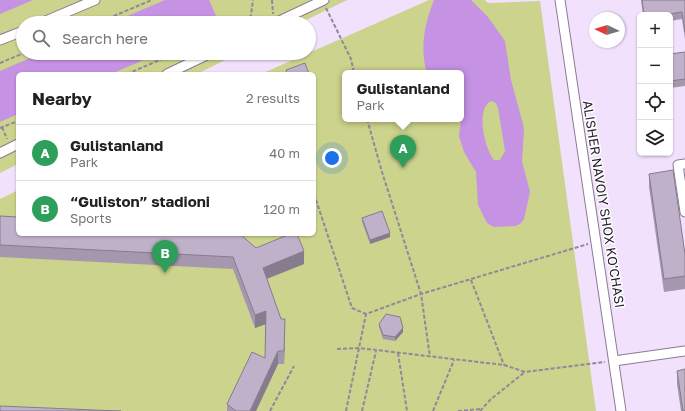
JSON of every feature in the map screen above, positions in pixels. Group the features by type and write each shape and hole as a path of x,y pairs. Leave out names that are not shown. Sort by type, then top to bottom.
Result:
{"street":[{"path":"57,16 95,0"},
{"path":"291,16 324,0"},
{"name":"ALISHER NAVOIY SHOX KO'CHASI","path":"560,0 621,411"},
{"path":"0,40 16,34"},
{"path":"171,72 196,60"},
{"path":"0,153 16,145"},
{"path":"685,164 678,165 685,212"},
{"path":"614,361 685,351"}],"path":[{"path":"114,16 152,0"},
{"path":"250,16 253,0"},
{"path":"272,0 275,16"},
{"path":"324,0 350,59 353,70"},
{"path":"0,63 16,56"},
{"path":"132,72 160,60"},
{"path":"0,128 16,121"},
{"path":"368,122 382,172 421,294 430,357"},
{"path":"316,200 352,308 366,314 421,294 596,241"},
{"path":"471,280 504,365"},
{"path":"346,411 366,314"},
{"path":"336,349 359,348 504,365 526,372 614,361"},
{"path":"362,411 376,350"},
{"path":"398,353 407,411"},
{"path":"433,411 454,360"},
{"path":"270,411 294,366"},
{"path":"458,411 481,410 526,372"}],"green space":[{"path":"0,0 347,0 314,16 16,16 16,60 225,60 201,72 16,72 16,165 0,173"},
{"path":"429,0 485,0 488,3 540,1 596,411 0,411 0,199 16,191 16,236 316,236 316,72 266,72 293,60 316,60 316,50"}],"shaded area":[{"path":"0,0 33,0 0,14"},
{"path":"165,0 209,0 216,16 127,16"},
{"path":"434,0 471,0 488,17 505,41 511,80 524,130 522,161 530,192 524,219 520,224 515,226 494,227 487,223 478,205 476,172 464,152 459,136 461,122 464,122 464,70 426,70 423,52 426,26","holes":["491,101 496,103 505,151 500,160 494,160 487,147 485,139 483,129 483,112 486,105"]},
{"path":"26,60 144,60 116,72 16,72 16,115 0,122 0,71"}],"building":[{"path":"642,0 685,0 685,32 682,12 673,13 673,12 644,12"},
{"path":"685,52 685,79 673,81 673,54"},
{"path":"305,63 308,72 286,72 286,70"},
{"path":"673,170 685,254 685,276 664,279 649,174"},
{"path":"382,211 390,233 370,240 362,218"},
{"path":"0,216 16,217 16,236 242,236 256,248 285,236 298,236 304,251 263,268 281,319 285,319 284,351 278,351 250,411 236,411 227,404 252,352 265,358 266,311 255,315 233,257 0,245"},
{"path":"386,314 400,317 403,328 395,337 383,335 379,324"},
{"path":"685,369 685,411 683,411 677,371"},
{"path":"0,406 118,411 0,411"}],"place":[{"name":"Gulistanland","path":"403,168"},
{"name":"“Guliston” stadioni","path":"165,273"}]}
